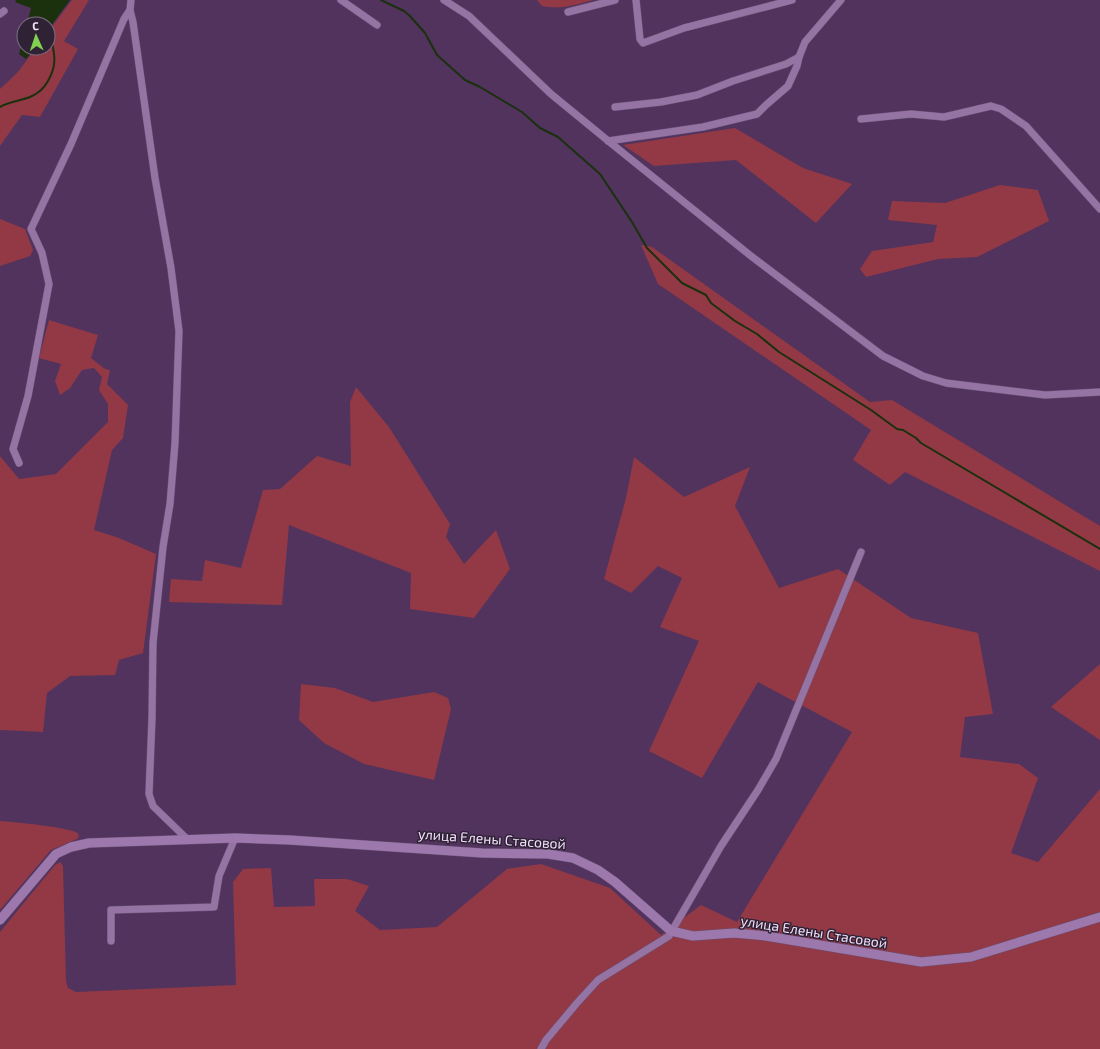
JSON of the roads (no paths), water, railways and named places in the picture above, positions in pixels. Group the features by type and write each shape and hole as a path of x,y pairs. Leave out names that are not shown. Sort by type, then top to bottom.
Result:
{"main road":[{"name":"улица Елены Стасовой","path":"0,920 56,854 72,847 89,843 235,838 290,840 482,853 548,854 573,858 586,863 615,882 671,931 693,936 734,933 766,936 921,962 971,956 1100,918"}],"street":[{"path":"131,0 130,10 133,22 155,178 171,268 179,331 175,444 170,504 163,547 153,643 149,794 153,806 187,839"},
{"path":"341,0 377,25"},
{"path":"444,0 470,16 551,94 608,141 751,256 883,356 923,376 946,384 1045,395 1100,392"},
{"path":"568,12 615,0"},
{"path":"636,0 640,39 643,43 684,28 792,0"},
{"path":"608,141 703,127 758,114 788,86 805,42 841,0"},
{"path":"19,463 13,449 28,396 49,284 42,253 31,229 71,144 124,19 130,10"},
{"path":"615,107 661,102 697,95 733,81 786,64 799,57"},
{"path":"861,119 911,114 944,117 992,106 1001,109 1026,126 1100,209"},
{"path":"541,1049 546,1040 598,980 669,936 721,846 758,790 776,759 861,552"},
{"path":"111,941 110,910 214,907 219,876 235,838"}],"waterway":[{"path":"381,0 404,11 410,16 425,33 437,55 465,80 480,87 522,112 540,128 558,137 600,174 632,222 647,248 682,283 706,295 711,303 735,321 757,334 779,352 871,410 897,429 903,430 921,443 1100,549"},
{"path":"0,107 35,95 41,90 52,74 54,67 54,56"}]}
